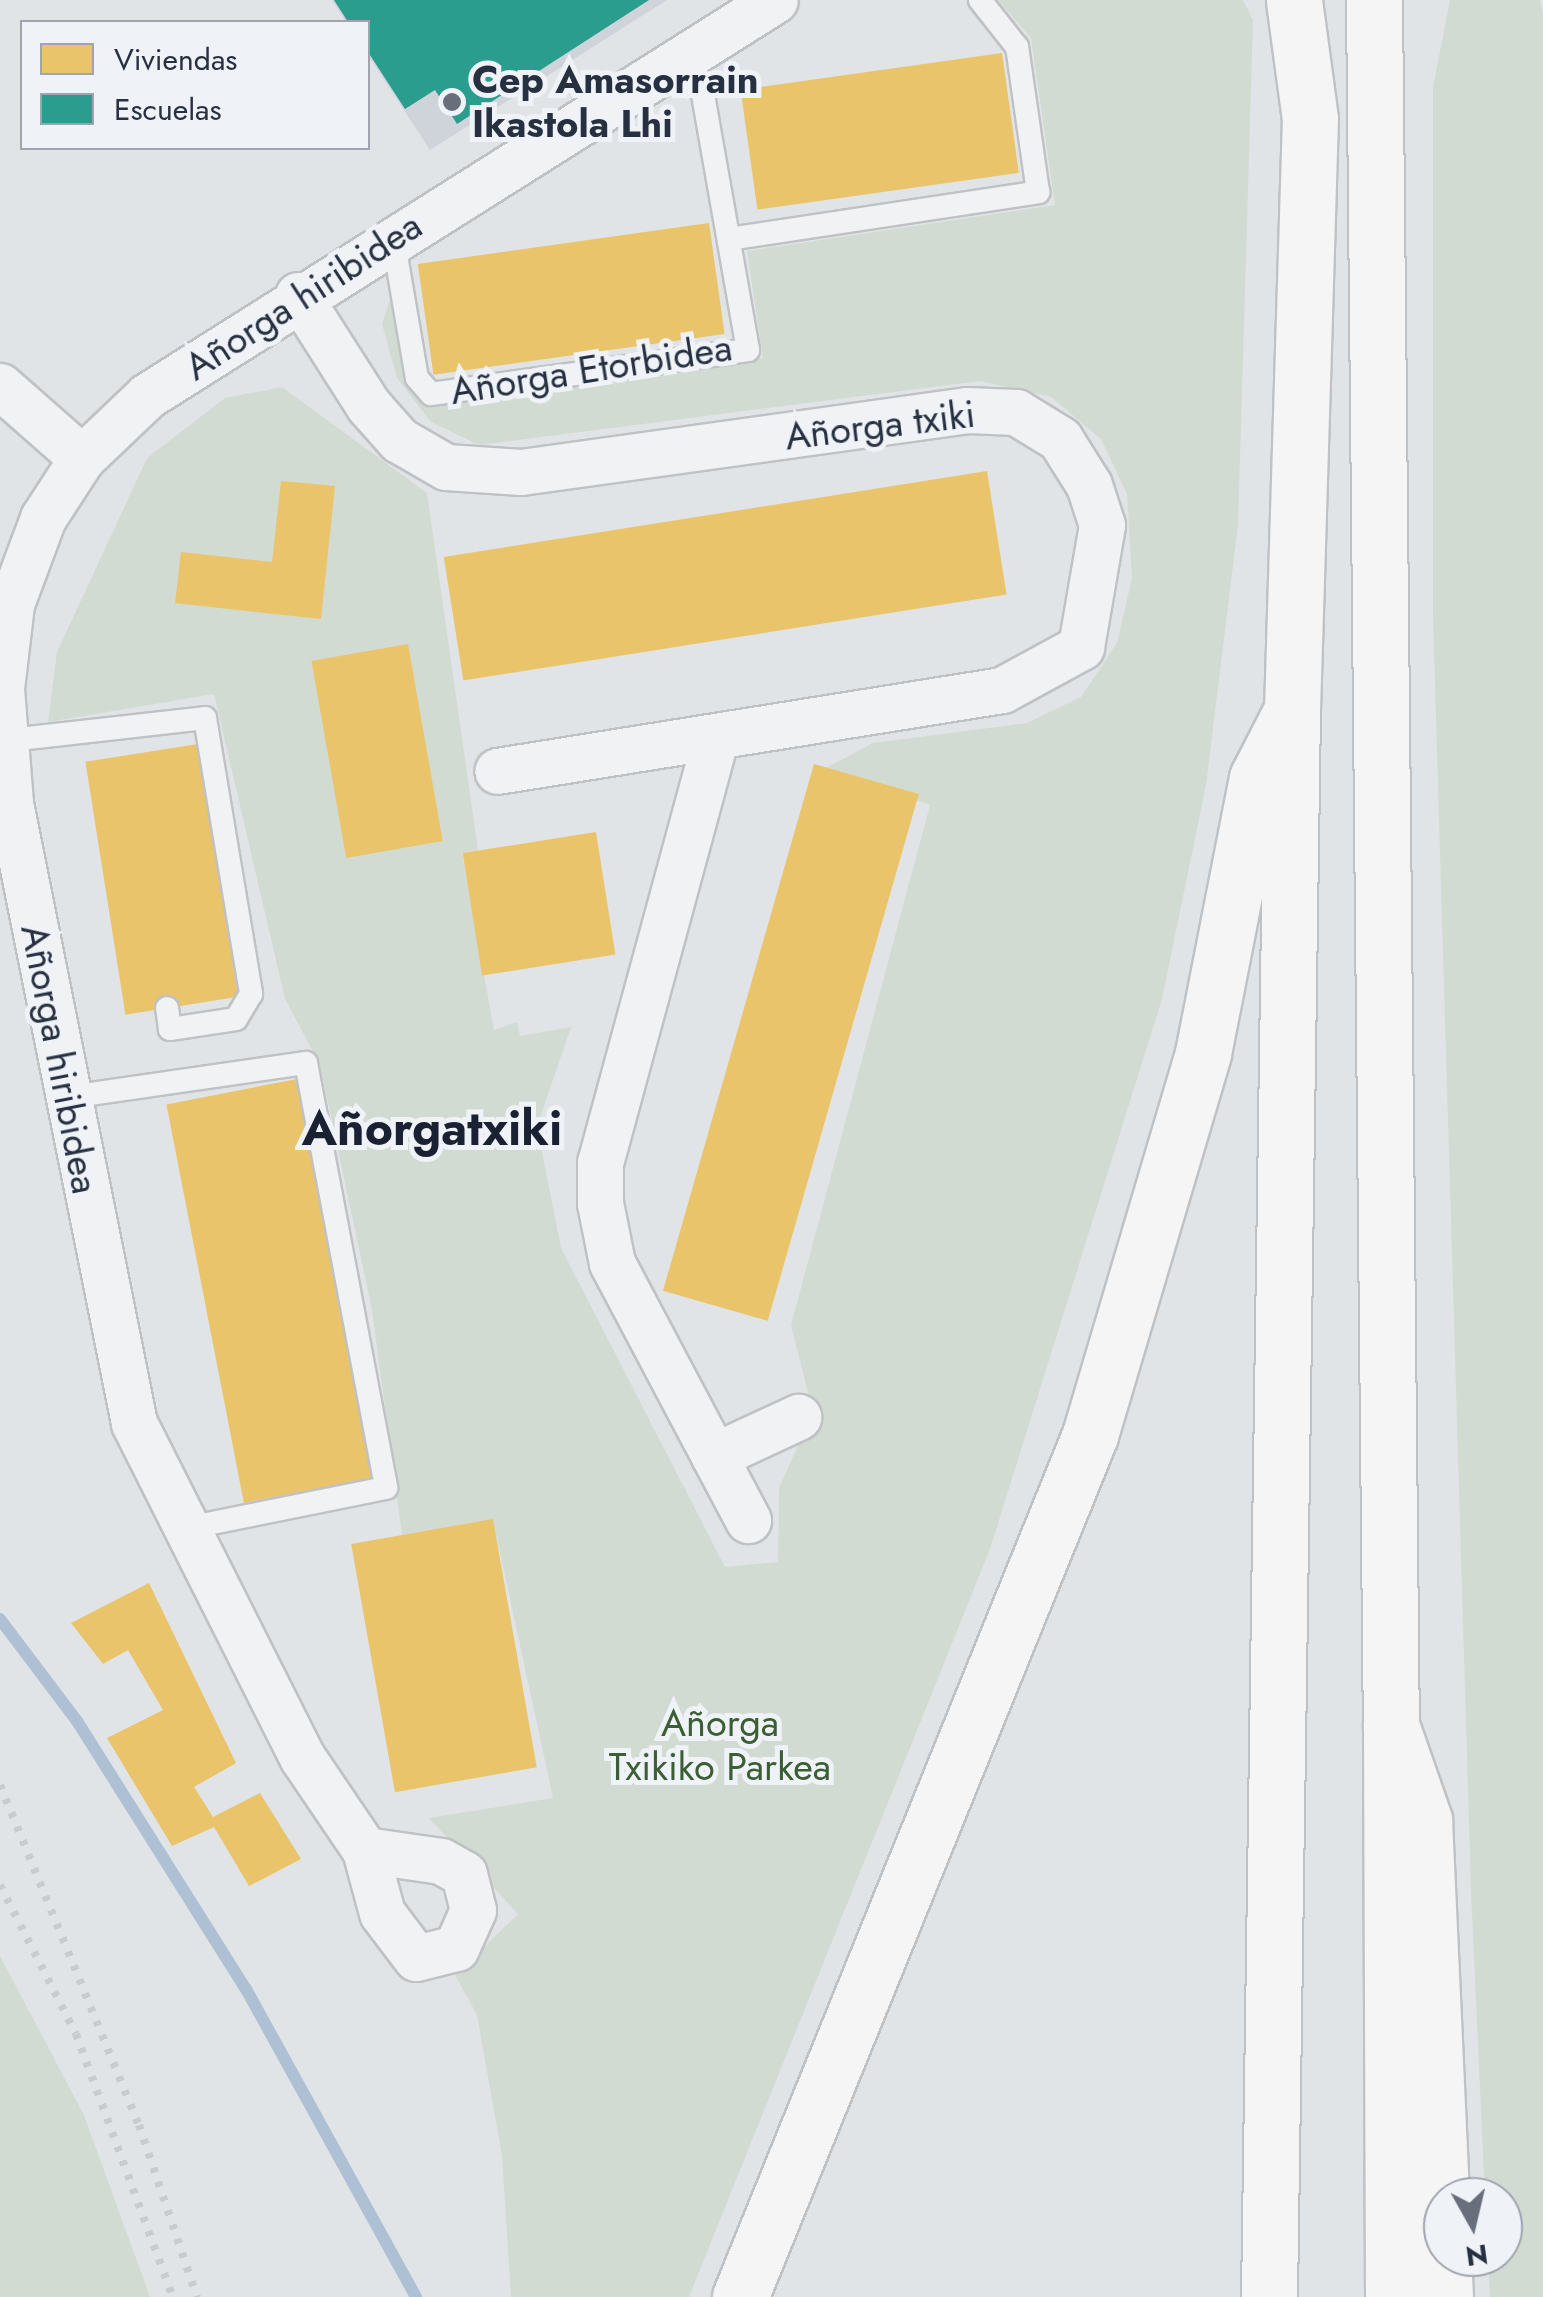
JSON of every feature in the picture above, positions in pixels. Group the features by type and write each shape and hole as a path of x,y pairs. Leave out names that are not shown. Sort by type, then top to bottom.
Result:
{"main road":[{"path":"1269,2297 1292,710 1310,119 1294,0"},
{"path":"1374,0 1393,2297"},
{"path":"740,2297 1090,1435 1204,1053 1257,778 1292,710"},
{"path":"1391,1725 1424,1820 1440,2177"}],"street":[{"name":"Añorga hiribidea","path":"365,1850 441,1861 464,1874 474,1910 456,1948 416,1958 382,1912 365,1850 302,1756 187,1528 120,1375 1,742 11,604 43,518 82,458 147,396 298,295 686,60 775,0"},
{"name":"Añorga txiki","path":"298,295 368,405 399,440 446,468 521,472 967,410 1016,412 1060,439 1102,525 1081,647 1002,690 496,771"},
{"path":"0,386 82,458"},
{"path":"716,736 600,1162 612,1262 748,1520"},
{"path":"714,1456 798,1417"}],"lane":[{"path":"729,239 1038,192 1017,47 980,0"},
{"name":"Añorga Etorbidea","path":"393,238 417,378 431,394 748,350 702,88 686,60"},
{"path":"1,742 205,718 251,994 236,1019 170,1029 166,1008"},
{"path":"68,1097 306,1062 386,1488 187,1528"}],"shaded area":[{"name":"Cep Amasorrain Ikastola Lhi","path":"332,0 667,0 430,150 370,58 370,20 345,20"}],"green space":[{"name":"Añorga Txikiko Parkea","path":"998,0 1243,0 1253,20 1238,525 1206,785 1162,999 990,1549 689,2297 511,2297 502,2156 477,2015 455,1975 518,1914 429,1818 553,1798 493,1520 402,1535 372,1310 320,1065 285,999 214,694 48,722 57,652 147,458 225,398 282,387 427,493 478,850 462,853 494,1030 517,1022 520,1036 571,1027 537,1127 561,1248 725,1567 778,1562 779,1488 813,1412 791,1325 930,805 826,768 873,743 1027,723 1081,697 1117,643 1132,578 1127,494 1101,439 1051,397 980,381 479,445 431,422 397,378 382,324 392,294 431,404 763,358 747,251 1055,205 1031,38"},
{"path":"1450,0 1540,0 1543,2297 1490,2297 1489,2277 1523,2277 1523,2177 1484,2177 1471,1891 1433,618 1433,87"},
{"path":"0,1956 84,2115 150,2297 0,2297"}],"building: Viviendas":[{"path":"1002,53 1019,173 757,210 741,90"},
{"path":"709,223 725,334 433,375 418,264"},
{"path":"987,471 1007,594 463,680 444,557"},
{"path":"281,481 335,486 321,619 175,603 181,552 272,562"},
{"path":"408,644 443,841 346,858 311,661"},
{"path":"198,744 238,997 125,1015 85,762"},
{"path":"814,764 919,794 768,1321 663,1291"},
{"path":"596,832 615,954 482,976 463,853"},
{"path":"297,1079 374,1478 244,1503 166,1104"},
{"path":"493,1519 537,1767 395,1792 351,1544"},
{"path":"149,1583 236,1763 194,1787 213,1817 260,1793 301,1859 249,1886 214,1827 172,1846 107,1738 163,1710 128,1650 103,1664 71,1623"}],"building: Escuelas":[{"name":"Cep Amasorrain Ikastola Lhi","path":"334,0 649,0 457,124 435,90 405,109 370,55 370,20 347,20"}],"waterway":[{"path":"0,1619 77,1721 246,1989 416,2297"}],"railway":[{"path":"0,1785 139,2125 197,2297"},
{"path":"0,1885 76,2034 173,2297"}],"place":[{"name":"Cep Amasorrain Ikastola Lhi","path":"452,102"}],"district":[{"name":"Añorgatxiki","path":"432,1129"}]}
